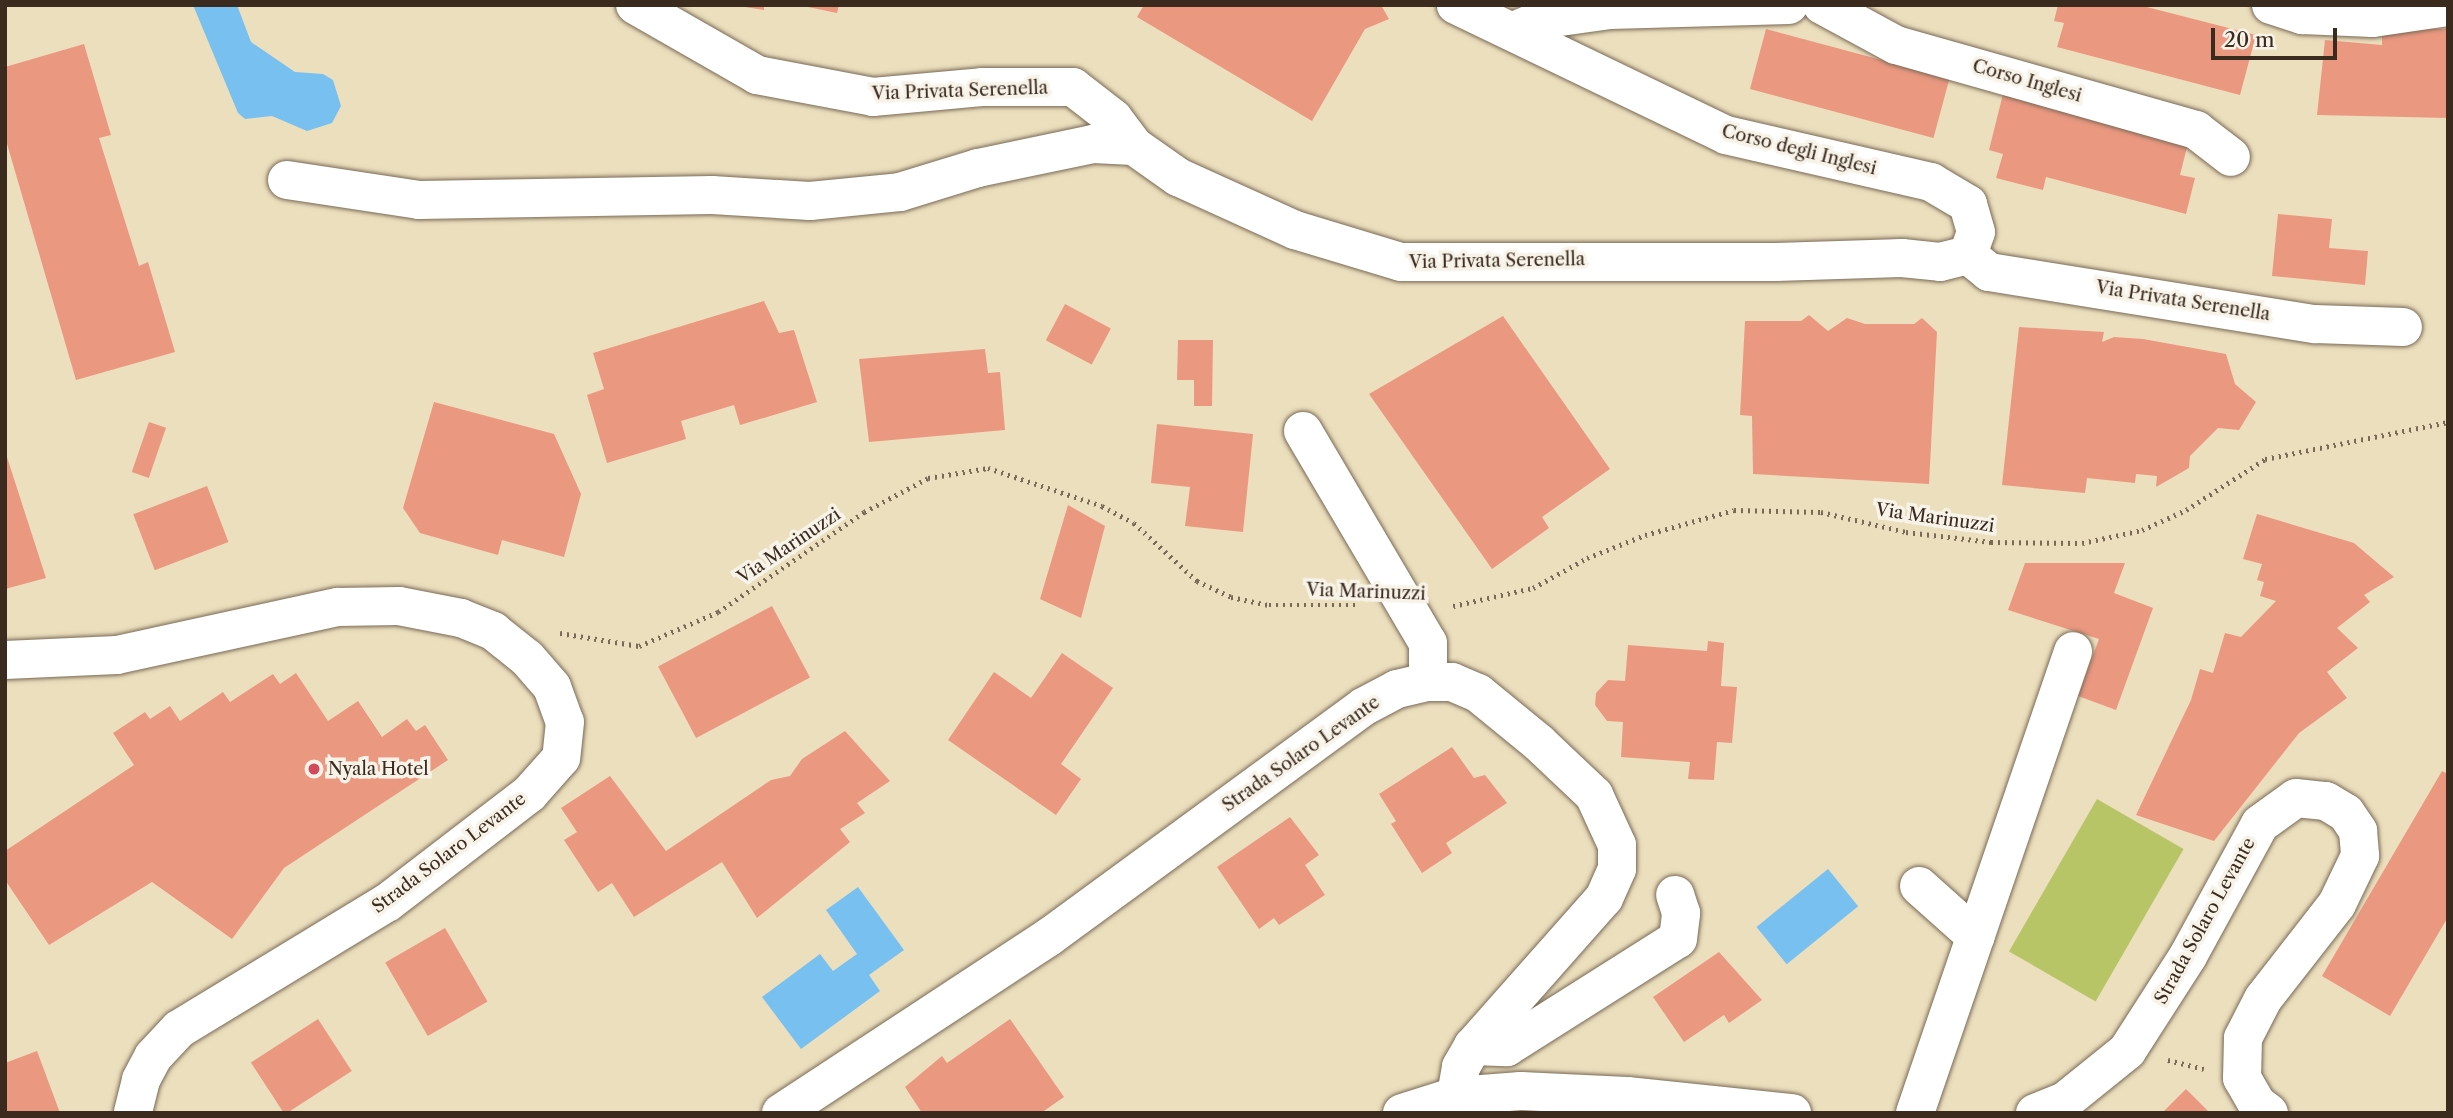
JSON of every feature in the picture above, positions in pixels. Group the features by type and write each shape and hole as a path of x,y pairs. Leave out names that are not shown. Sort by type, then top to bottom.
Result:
{"street":[{"name":"Via Privata Serenella","path":"635,5 757,75 873,97 982,87 1073,87 1113,118 1134,146 1178,177 1295,230 1401,262 1776,262 1902,258 1940,262 1969,252 1989,272 2315,324 2403,327"},
{"name":"Corso degli Inglesi","path":"1457,5 1516,30 1726,135 1931,182 1968,204 1976,232 1969,252"},
{"path":"1516,30 1546,18 1610,10 1789,5"},
{"name":"Corso Inglesi","path":"1822,5 1896,46 2196,130 2231,157"},
{"path":"2286,10 2373,18 2448,7"},
{"path":"287,180 419,200 712,195 810,201 900,192 978,168 1093,144 1134,146"},
{"path":"1303,432 1429,643 1428,682"},
{"name":"Strada Solaro Levante","path":"5,660 117,655 338,607 399,606 461,618 492,631 527,658 552,687 565,722 561,758 529,794 388,902 179,1029 147,1069 133,1113"},
{"path":"1915,1113 2073,650"},
{"name":"Strada Solaro Levante","path":"780,1113 1049,937 1363,708 1397,690 1428,682 1452,682 1478,693 1539,743 1594,795 1617,845 1616,869 1604,898 1473,1046 1461,1068 1456,1096"},
{"name":"Strada Solaro Levante","path":"2035,1113 2065,1101 2127,1051 2159,1006 2260,824 2297,798 2326,801 2346,813 2358,831 2360,856 2337,904 2263,999 2243,1038 2242,1078"},
{"path":"1919,886 1976,937"},
{"path":"1473,1046 1507,1047 1678,939 1681,913 1675,895"},
{"path":"2242,1078 2257,1104 2269,1113"},
{"path":"1402,1113 1456,1096 1521,1091 1627,1096 1792,1113"}],"path":[{"name":"Via Marinuzzi","path":"492,631 560,633 639,646 718,612 864,512 928,478 988,468 1102,506 1134,523 1197,581 1230,597 1269,605 1341,603 1409,611 1488,601 1533,588 1587,558 1644,535 1734,510 1821,512 1906,532 1991,542 2082,543 2142,530 2186,510 2265,459 2448,422"},
{"path":"2127,1051 2242,1078"}],"green space":[{"path":"2097,799 2184,849 2096,1001 2009,951"}],"water":[{"path":"193,5 237,5 251,42 295,72 323,74 333,80 341,106 332,123 307,131 272,116 245,119 238,113"},
{"path":"1828,869 1858,906 1787,964 1757,927"},
{"path":"858,887 904,950 869,975 880,991 801,1049 762,997 820,954 833,971 857,954 826,910"}],"building":[{"path":"764,5 764,10 745,7"},
{"path":"798,5 839,5 837,13"},
{"path":"1144,5 1381,5 1389,19 1365,29 1312,121 1137,17"},
{"path":"2058,5 2139,5 2256,35 2240,95 2057,47 2064,23 2054,21"},
{"path":"2382,28 2448,29 2448,118 2317,115 2325,40 2382,45"},
{"path":"1766,29 1950,78 1933,138 1750,89"},
{"path":"84,44 111,135 99,138 139,266 148,262 175,352 76,380 5,137 5,67"},
{"path":"2004,90 2189,139 2180,175 2195,178 2186,214 2046,177 2043,190 1996,178 2003,154 1989,150"},
{"path":"2278,214 2332,219 2329,248 2368,251 2365,285 2272,276"},
{"path":"764,301 779,333 794,330 817,402 740,425 734,405 681,421 686,439 607,463 587,395 604,389 593,353"},
{"path":"1065,304 1111,328 1092,365 1046,340"},
{"path":"1809,315 1828,331 1847,318 1865,324 1914,324 1922,318 1937,332 1929,484 1753,474 1752,416 1740,415 1745,321 1801,321"},
{"path":"1503,316 1610,469 1542,517 1549,528 1492,569 1369,394"},
{"path":"2019,327 2104,332 2102,342 2114,337 2143,339 2226,354 2235,384 2256,402 2239,430 2218,428 2190,456 2189,468 2156,487 2157,476 2136,474 2135,483 2087,478 2085,493 2002,485"},
{"path":"1178,340 1213,340 1212,406 1194,406 1194,380 1177,380"},
{"path":"985,349 988,373 1000,372 1005,430 869,442 859,359"},
{"path":"434,402 554,434 581,494 564,557 502,540 498,555 420,533 403,508"},
{"path":"149,422 166,428 149,478 132,472"},
{"path":"1157,424 1253,434 1243,532 1185,526 1190,487 1151,483"},
{"path":"5,451 46,578 5,589"},
{"path":"207,486 229,542 155,570 133,514"},
{"path":"1068,505 1105,526 1081,618 1040,599"},
{"path":"2257,514 2354,543 2394,577 2364,595 2370,602 2337,628 2358,648 2327,672 2347,698 2299,733 2214,841 2136,815 2191,700 2200,669 2213,673 2225,633 2241,637 2276,601 2260,596 2264,582 2257,580 2262,564 2243,559"},
{"path":"2025,563 2125,563 2114,593 2153,608 2116,710 2078,696 2099,639 2008,610"},
{"path":"772,606 810,678 696,738 658,667"},
{"path":"1708,641 1724,643 1721,686 1737,687 1732,743 1717,742 1714,780 1688,779 1690,762 1621,757 1623,722 1607,721 1595,705 1596,693 1608,680 1625,681 1628,645 1707,651"},
{"path":"1062,653 1113,688 1061,764 1081,779 1056,815 948,740 994,672 1031,698"},
{"name":"Nyala Hotel","path":"296,673 328,721 358,701 382,737 407,719 416,731 425,725 448,760 284,868 232,939 152,882 49,945 5,880 5,851 134,765 113,733 145,712 150,719 170,706 180,721 223,692 230,702 273,674 280,684"},
{"path":"845,731 890,781 857,803 865,813 840,829 850,842 757,918 722,862 634,917 612,883 598,892 564,840 577,832 561,808 610,776 666,851 771,780 790,776 802,759"},
{"path":"1452,747 1474,778 1485,775 1507,803 1446,843 1452,853 1422,873 1391,824 1396,821 1379,794"},
{"path":"2442,771 2448,774 2448,917 2390,1016 2322,976"},
{"path":"1290,817 1319,855 1305,865 1325,895 1279,925 1274,918 1259,929 1217,867"},
{"path":"445,928 488,1002 428,1036 385,962"},
{"path":"1719,952 1762,1000 1729,1023 1724,1015 1684,1042 1653,997"},
{"path":"318,1019 352,1071 284,1113 251,1063"},
{"path":"1010,1019 1064,1097 1041,1113 922,1113 905,1087 942,1056 947,1063"},
{"path":"37,1051 60,1113 5,1113 5,1063"},
{"path":"2186,1089 2210,1113 2162,1113"}],"place":[{"name":"Nyala Hotel","path":"314,769"}]}
